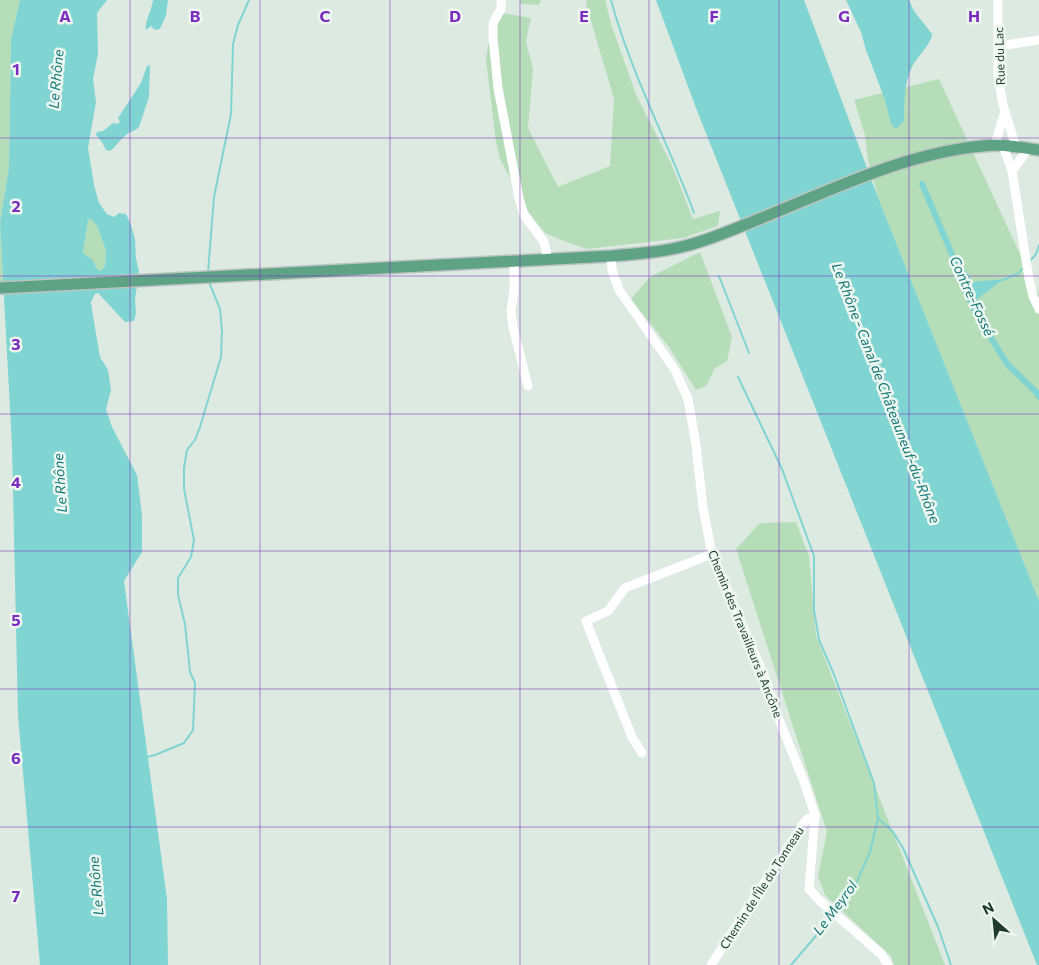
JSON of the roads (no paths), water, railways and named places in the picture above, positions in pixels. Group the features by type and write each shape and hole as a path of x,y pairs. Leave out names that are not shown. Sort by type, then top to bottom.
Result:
{"main road":[{"path":"0,288 611,256 665,250 690,245 727,232 887,167 954,150 999,146 1033,150"}],"street":[{"path":"501,0 501,9 493,23 500,98 524,215 544,242 548,259"},
{"name":"Rue du Lac","path":"998,0 998,76 1005,111 1016,147"},
{"path":"999,46 1039,40"},
{"path":"1005,111 999,146 1012,170 1029,279 1039,310"},
{"path":"1012,170 1033,150"},
{"name":"Chemin des Travailleurs à Ancône","path":"611,256 612,270 619,290 675,370 688,399 696,445 703,508 712,554 767,682 778,717 815,815 809,889 881,954 888,965"},
{"path":"514,260 514,291 511,311 513,327 528,386"},
{"path":"642,753 632,738 586,621 608,611 624,588 712,554"},
{"name":"Chemin de l'Île du Tonneau","path":"711,965 806,820 815,815"}],"water":[{"name":"Le Rhône","path":"20,0 107,0 97,13 98,54 93,79 96,102 88,148 99,203 107,214 114,217 119,213 126,214 135,239 139,272 134,321 125,322 98,293 95,294 91,302 100,357 108,370 111,390 106,409 112,427 137,475 142,515 142,552 124,581 167,899 168,965 40,965 18,716 12,446 0,223 9,168 11,39","holes":["91,219 97,226 106,250 105,266 100,271 96,268 93,260 83,253 88,220"]},
{"path":"153,0 168,0 166,15 160,29 155,30 151,26 146,30 146,23"},
{"name":"Le Rhône - Canal de Châteauneuf-du-Rhône","path":"656,0 804,0 879,200 1039,601 1039,965 1037,965 696,108"},
{"path":"846,0 909,0 914,11 932,34 930,42 909,73 905,93 904,121 896,129 891,124 885,100 861,32"},
{"path":"150,65 149,97 139,127 127,134 110,151 106,150 96,135 97,132 103,131 113,123 117,124 120,122 118,118 141,83 147,66"},
{"path":"964,268 973,282 1004,279 977,299 982,316 976,318 964,296 956,273"}],"waterway":[{"path":"208,272 214,197 231,114 233,44 238,25 249,0"},
{"path":"611,0 639,81 694,213"},
{"name":"Contre-Fossé","path":"922,184 962,278"},
{"path":"1031,260 1036,254 1039,245"},
{"path":"1003,280 1018,274 1022,269"},
{"path":"719,276 749,353"},
{"path":"147,757 184,743 193,730 195,683 190,672 185,624 178,595 178,578 191,557 194,540 184,489 184,468 187,450 195,440 200,427 221,357 222,331 220,309 209,282"},
{"name":"Contre-Fossé","path":"976,310 980,320 1007,364 1039,397"},
{"path":"738,377 782,469 814,556 814,610 819,640 833,672 874,783 878,818 893,832 903,848 938,927 951,965"},
{"name":"Le Meyrol","path":"836,912 854,888 870,852 878,818"},
{"name":"Le Meyrol","path":"791,965 833,916"}]}
